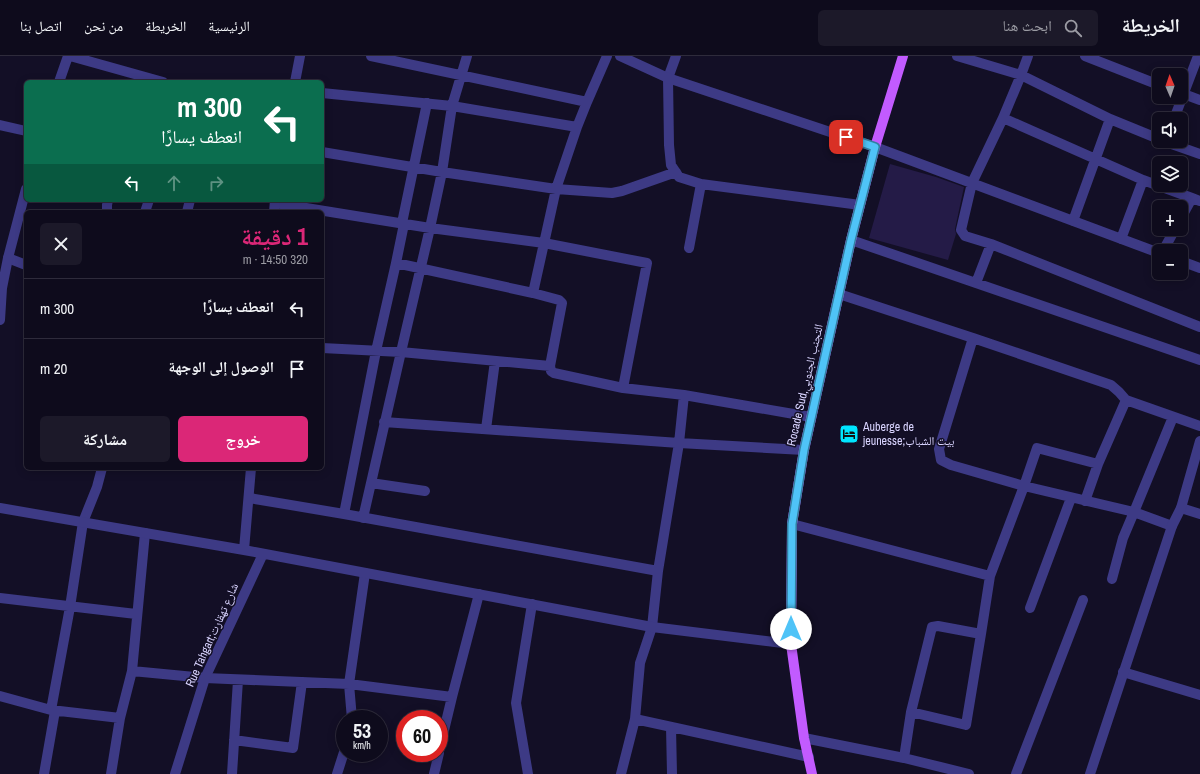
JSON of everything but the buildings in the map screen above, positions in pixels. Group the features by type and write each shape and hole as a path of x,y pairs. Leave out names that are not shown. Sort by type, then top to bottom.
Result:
{"main road":[{"name":"Rocade Sud,التجنب الجنوبي","path":"812,774 804,738 791,644 792,524 804,450 851,240 875,147 903,56"}],"street":[{"path":"60,80 69,56 98,59 150,80"},
{"path":"295,80 300,56"},
{"path":"370,56 461,74 587,102"},
{"path":"363,518 430,228 442,172 452,106 467,56"},
{"path":"533,293 556,189 577,128 607,56"},
{"path":"620,56 668,78 875,147 1152,250"},
{"path":"676,56 668,78 669,145 671,165 679,177 701,184 860,205"},
{"path":"957,56 1021,75 1110,119 1152,136"},
{"path":"1028,56 1003,118 972,183 962,230 964,236 991,244 1200,327"},
{"path":"1085,56 1152,81"},
{"path":"1188,79 1198,56"},
{"path":"324,94 452,106 577,128"},
{"path":"1188,95 1200,100"},
{"path":"344,514 376,351 396,263 427,103"},
{"path":"1003,118 1143,180 1196,200 1188,210"},
{"path":"1072,221 1110,119"},
{"path":"0,125 24,131"},
{"path":"1183,148 1200,154"},
{"path":"324,152 556,189 612,193 622,191 676,172"},
{"path":"1121,239 1143,180"},
{"path":"689,248 701,184"},
{"path":"0,320 1,288 24,197"},
{"path":"274,205 310,210"},
{"path":"324,212 544,243 647,262 623,388"},
{"path":"851,240 1200,360"},
{"path":"976,283 991,244"},
{"path":"8,258 24,264"},
{"path":"396,263 559,300 562,303 550,366 551,371 554,373 623,388 684,395 811,417"},
{"path":"1188,264 1200,268"},
{"path":"839,294 1111,385 1126,400 1200,426"},
{"path":"973,338 939,449 941,460 951,465 1024,486 1134,512 1172,526"},
{"path":"324,348 401,352 550,366"},
{"path":"486,429 495,361"},
{"path":"621,774 635,718 640,663 652,627 658,571 679,443 684,395"},
{"path":"1085,501 1098,464 1126,400"},
{"path":"1112,579 1123,538 1173,417"},
{"path":"384,422 679,443 804,450"},
{"path":"1090,774 1172,526 1181,508 1200,441"},
{"path":"911,712 966,725 990,576 1024,486 1036,448 1098,464"},
{"path":"44,774 83,522 97,487 101,470"},
{"path":"244,550 252,470"},
{"path":"370,483 425,492"},
{"path":"249,498 658,571"},
{"path":"1030,608 1071,498"},
{"path":"0,508 244,550 652,627 791,644"},
{"path":"1181,508 1200,514"},
{"path":"792,524 990,576"},
{"path":"111,774 120,718 132,671 136,614 145,533"},
{"name":"Rue Tahgart;شارع تهقارت","path":"175,774 205,678 264,554"},
{"path":"351,710 349,684 365,573"},
{"path":"448,714 479,594"},
{"path":"0,598 136,614"},
{"path":"1016,774 1083,600"},
{"path":"528,774 516,703 532,604"},
{"path":"904,758 911,712 932,627 938,626 981,634"},
{"path":"132,671 238,680 349,684 452,697"},
{"path":"1123,672 1200,695"},
{"path":"232,774 238,680"},
{"path":"234,740 294,748 302,682"},
{"path":"0,696 53,711 120,718"},
{"path":"635,718 809,758"},
{"path":"672,727 672,774"},
{"path":"804,738 904,758 969,774"},
{"path":"337,774 341,762"},
{"path":"434,774 437,762"}],"place":[{"name":"Auberge de jeunesse;بيت الشباب","path":"849,434"}],"route":[{"path":"791,629 792,524 804,450 851,240 875,147 846,137"}]}
